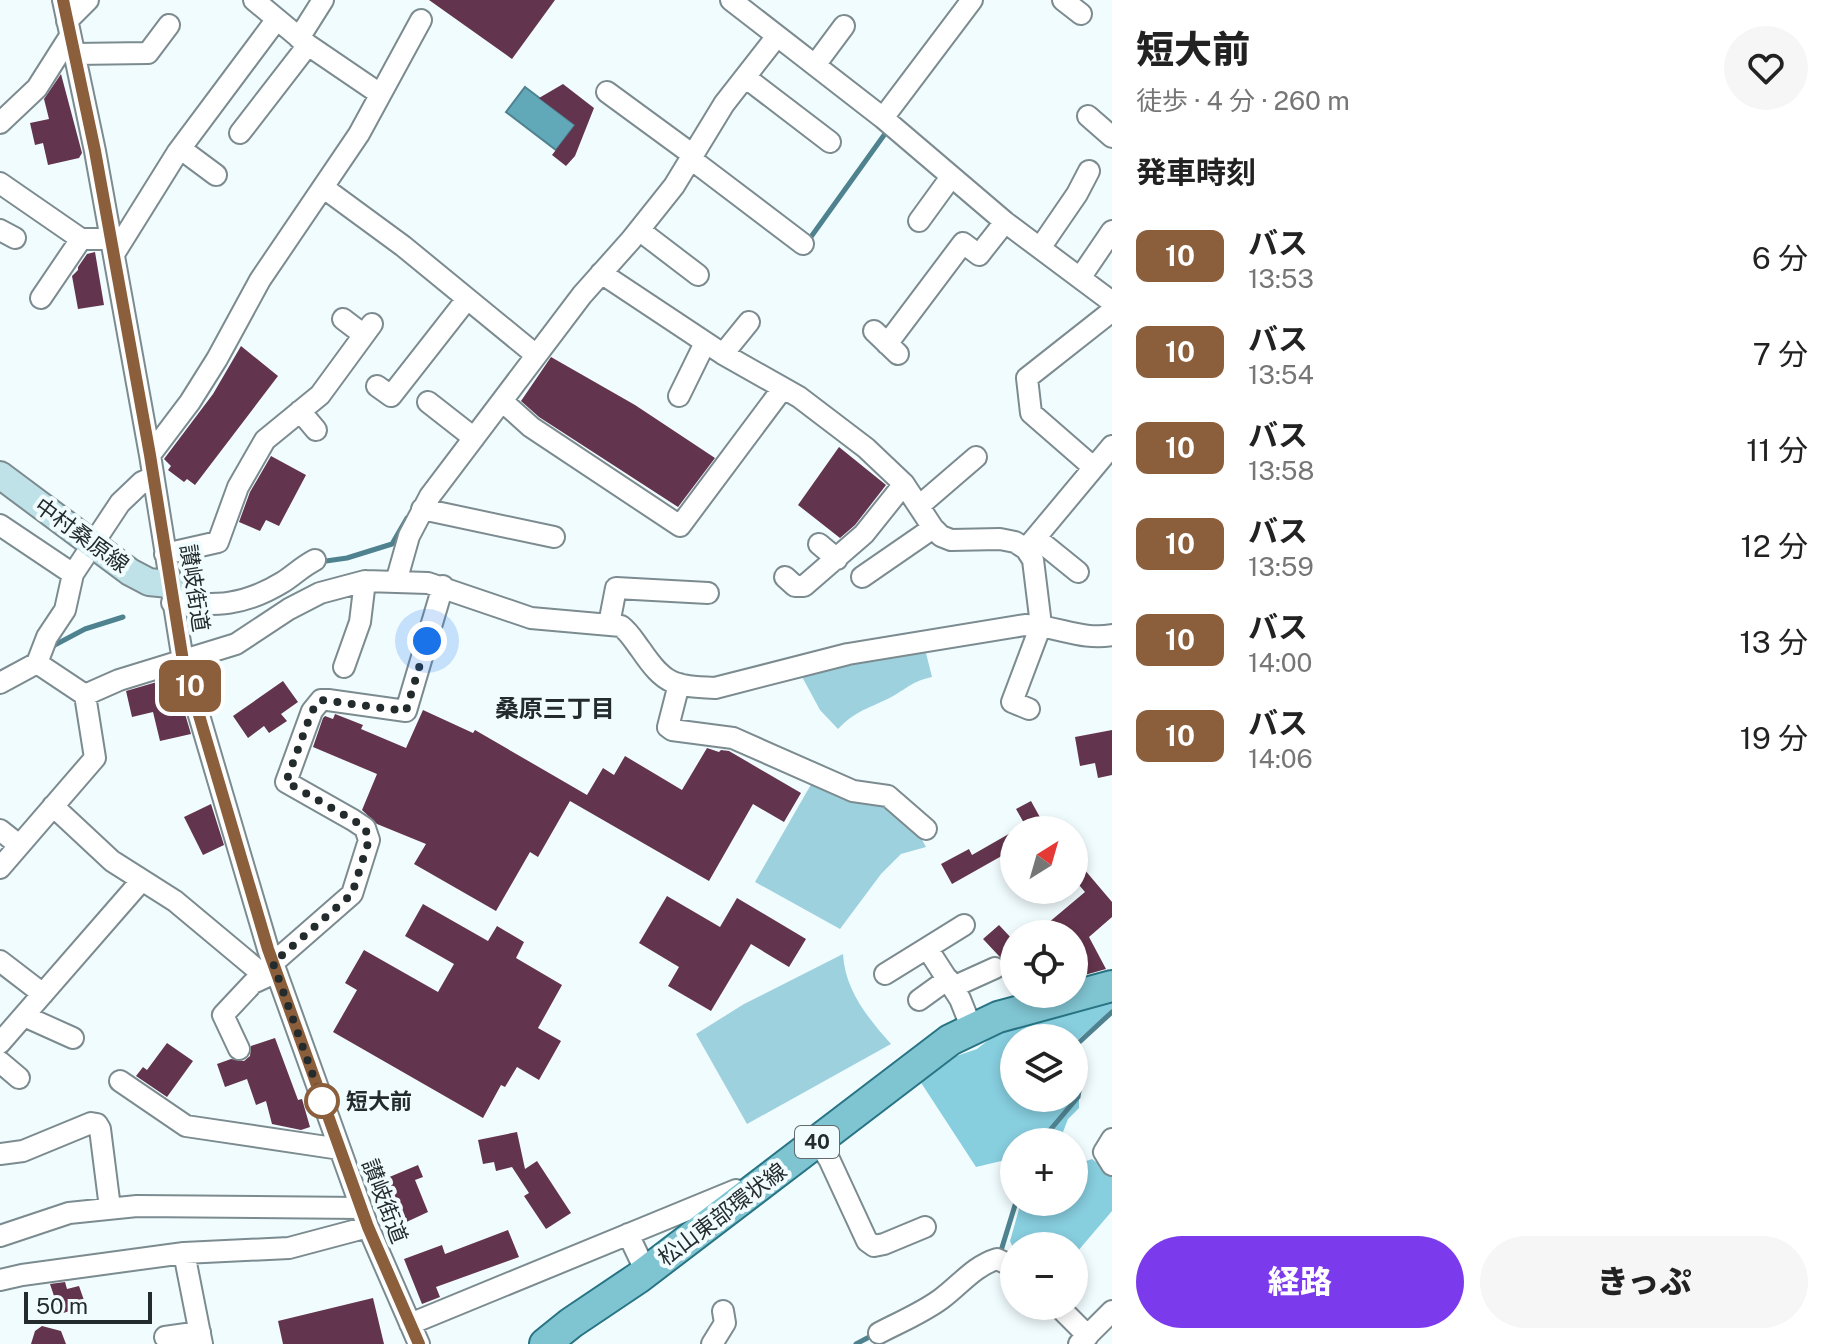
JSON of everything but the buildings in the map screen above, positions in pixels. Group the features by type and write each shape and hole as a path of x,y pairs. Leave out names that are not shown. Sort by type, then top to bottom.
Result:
{"main road":[{"name":"松山東部環状線","path":"556,1342 950,1040 998,1017 1112,986"}],"street":[{"name":"讃岐街道","path":"63,0 150,455 183,661 272,971 364,1218 419,1344"},
{"path":"0,123 37,88 70,37 88,0"},
{"path":"254,0 304,41 380,94"},
{"path":"240,133 304,41 323,0"},
{"path":"731,0 883,118 1005,222 1112,302"},
{"path":"883,118 972,0"},
{"path":"1063,0 1081,14"},
{"path":"0,183 81,239 112,247 277,19"},
{"path":"150,455 190,402 260,280 324,188 421,20"},
{"path":"70,37 148,53 169,25"},
{"path":"815,65 844,26"},
{"path":"396,582 409,536 422,509 536,355 674,186 724,104 777,36"},
{"path":"745,77 830,142"},
{"path":"607,92 803,244"},
{"path":"181,149 216,175"},
{"path":"1040,248 1089,171"},
{"path":"919,221 951,177"},
{"path":"324,188 403,246 536,355"},
{"path":"886,343 920,285 963,243 979,255 1005,222"},
{"path":"639,230 698,275"},
{"path":"1080,278 1112,231"},
{"path":"41,298 81,239"},
{"path":"601,273 705,343 799,397 866,448 904,484 933,528 951,540 1000,539 1031,544 1078,572"},
{"path":"377,386 391,396 467,299"},
{"path":"1093,467 1031,413 1027,378 1112,311"},
{"path":"165,554 218,542 238,487 265,440 320,395 368,330 343,319"},
{"path":"723,354 749,322"},
{"path":"679,396 705,343"},
{"path":"502,401 531,427 680,526 783,388"},
{"path":"428,402 474,438"},
{"path":"300,411 316,430"},
{"path":"1029,709 1012,702 1041,625 1031,544 1112,446"},
{"path":"919,506 976,457"},
{"name":"中村桑原線","path":"0,475 130,572 170,594"},
{"path":"0,683 37,663 47,637 65,610 73,574 120,503 142,482 153,477"},
{"path":"785,577 795,586 804,586 880,518 904,484"},
{"path":"422,509 554,537"},
{"path":"0,525 73,574"},
{"path":"862,577 933,528"},
{"path":"819,544 837,559"},
{"path":"170,594 207,605 236,603 286,581 315,560"},
{"path":"344,667 360,622 365,581"},
{"path":"85,695 119,680 236,644 289,609 320,593 365,581 428,583 531,618 621,626 628,631 660,676 679,684 715,688 848,654 953,635 1041,625 1078,636 1112,635"},
{"path":"239,1049 223,1015 253,983 272,971 352,894 369,840 365,828 286,782 312,711 321,700 328,700 406,711 443,586"},
{"path":"609,624 616,588 708,593"},
{"path":"0,868 95,758 85,695 37,663"},
{"path":"679,684 668,727 672,730 733,738 853,791 888,796 926,829"},
{"path":"53,806 112,861 175,901 272,971"},
{"path":"0,830 19,845"},
{"path":"0,1043 142,880"},
{"path":"885,974 964,925"},
{"path":"927,948 950,983 972,1029"},
{"path":"0,961 43,994"},
{"path":"919,1000 950,983 995,968"},
{"path":"24,1016 73,1038"},
{"path":"0,1062 19,1078"},
{"path":"120,1081 186,1126 340,1149"},
{"path":"0,1154 23,1151 91,1123 97,1124 110,1208"},
{"path":"1112,1139 1104,1152 1112,1165"},
{"path":"817,1142 829,1159 867,1241 874,1246 884,1244 925,1227"},
{"path":"410,1324 736,1190 740,1200"},
{"path":"0,1236 69,1213 110,1208 250,1206 364,1218"},
{"path":"0,1280 184,1253 289,1248 364,1218"},
{"path":"628,1234 646,1272"},
{"path":"165,1337 201,1338 184,1253"},
{"path":"889,1335 941,1299 983,1263 1000,1260"},
{"path":"712,1344 725,1323 723,1311"},
{"path":"1068,1320 1084,1341 1112,1311"}],"shaded area":[{"path":"525,87 575,125 556,150 506,112"},
{"path":"924,645 932,677 860,712 838,729 820,710 800,673"},
{"path":"813,781 862,796 893,810 917,832 926,847 901,854 881,874 840,929 755,882"},
{"path":"843,954 853,991 891,1044 747,1124 696,1034 744,1004"},
{"path":"1112,998 1112,1010 1088,1031 1088,1024 1030,1024 1088,1008"},
{"path":"1000,1033 1000,1112 1075,1112 1065,1128 1000,1128 1000,1161 976,1167 918,1078 939,1062 977,1049"},
{"path":"1092,1159 1112,1174 1112,1211 1088,1239 1088,1232 1013,1232 1017,1216 1088,1216 1088,1160"}],"waterway":[{"path":"808,241 887,131"},
{"path":"319,562 347,558 392,544 407,518"},
{"path":"51,647 85,629 123,617"},
{"path":"1088,1034 1112,1012"},
{"path":"1052,1128 1065,1112"},
{"path":"1007,1232 1012,1216"},
{"path":"856,1344 873,1335"}],"bus line":[{"name":"10","path":"63,0 95,151 150,455 183,661 268,949 368,1227 419,1344"}],"place":[{"name":"短大前","path":"322,1101"}],"district":[{"name":"桑原三丁目","path":"555,708"}],"route":[{"path":"322,1101 273,963 352,894 369,840 365,828 286,782 312,711 321,700 406,711 427,641"}]}
